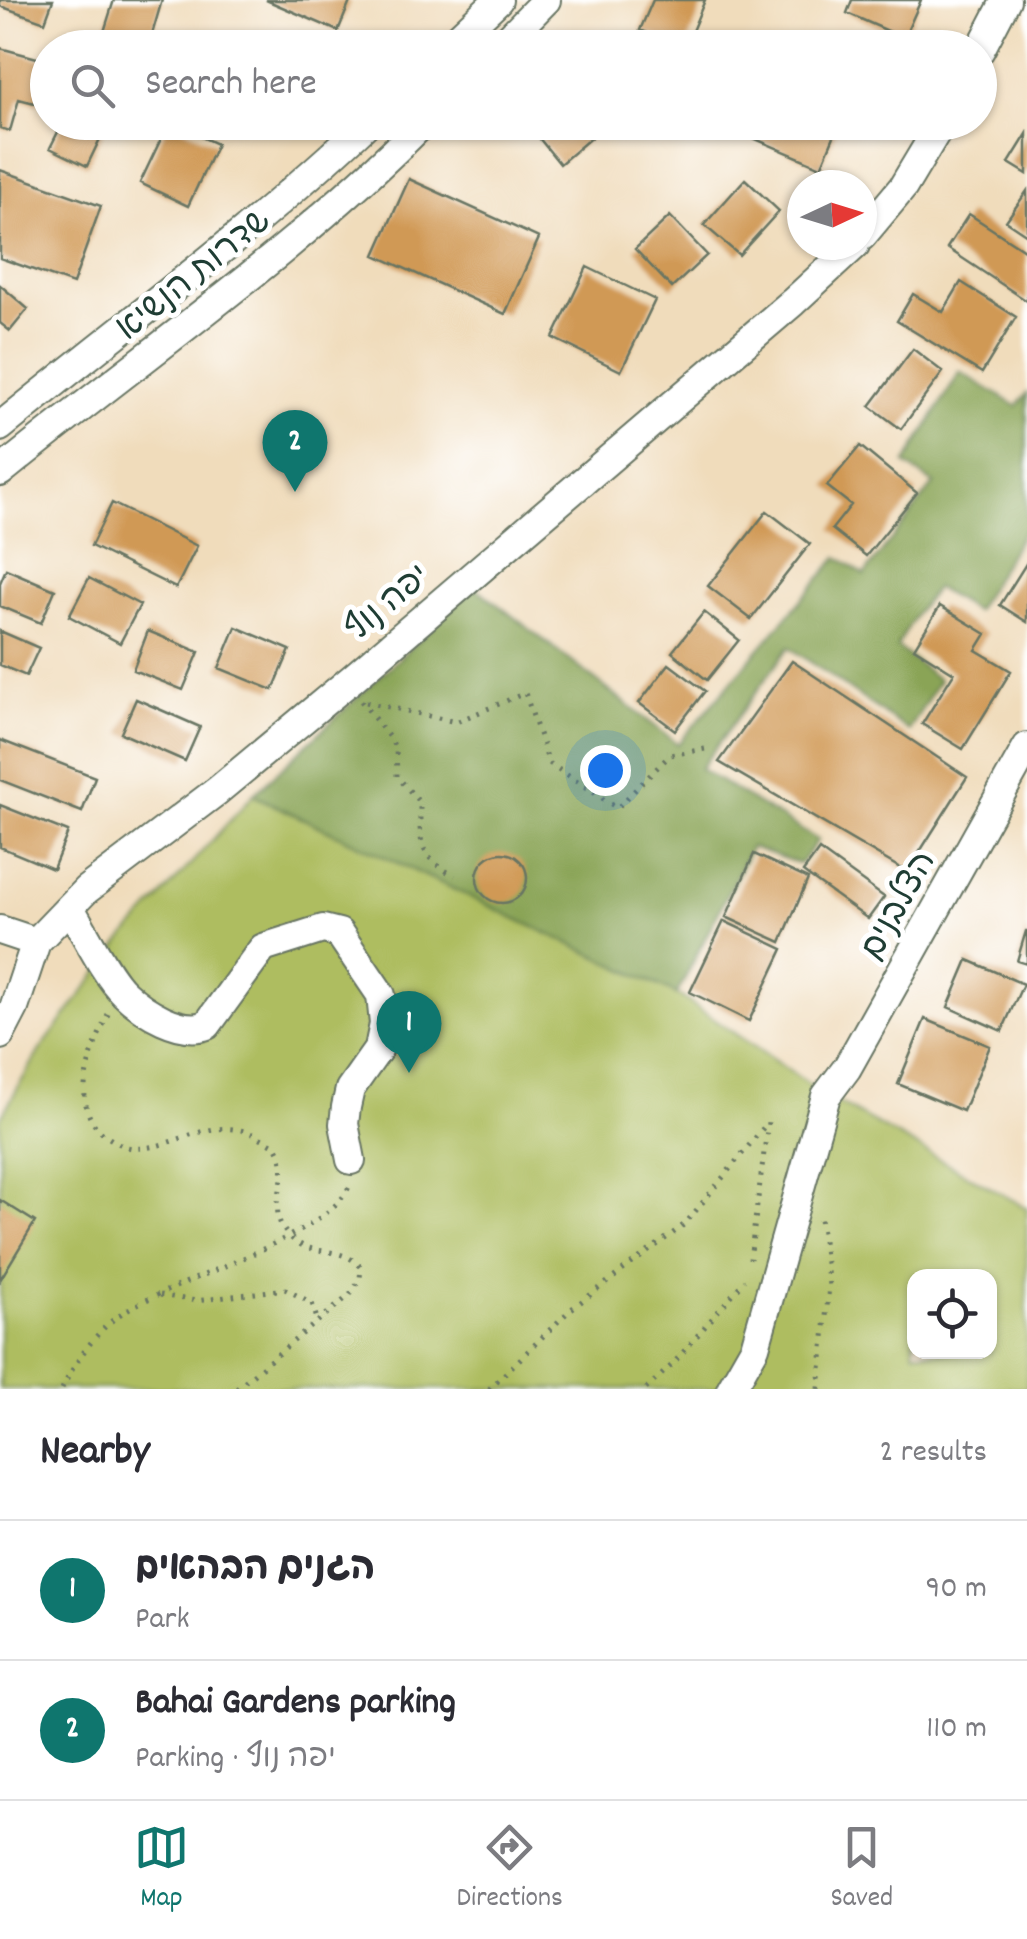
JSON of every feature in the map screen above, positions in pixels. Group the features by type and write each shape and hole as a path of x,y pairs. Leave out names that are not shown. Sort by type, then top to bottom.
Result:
{"street":[{"path":"466,30 498,0"},
{"path":"517,30 546,0"},
{"path":"990,30 1006,0"},
{"name":"שדרות הנשיא","path":"0,427 181,286 347,140"},
{"name":"שדרות הנשיא","path":"0,472 205,315 406,140"},
{"path":"877,218 903,187 931,140"},
{"name":"יפה נוף","path":"0,1035 14,1008 36,942 86,890 217,791 368,666 839,260"},
{"name":"הצלבנים","path":"732,1389 755,1346 826,1096 847,1068 1027,747"},
{"path":"70,908 123,993 162,1018 195,1030 208,1024 263,948 323,929 340,933 381,995 383,1007 379,1048 350,1090 344,1124 351,1160"},
{"path":"0,930 36,942"}],"path":[{"path":"455,876 426,856 419,832 420,803 397,776 396,748 360,701 456,722 526,693 550,763 617,808 670,755 705,749"},
{"path":"116,982 86,1081 85,1109 100,1131 119,1145 140,1149 232,1128 276,1146 285,1169 276,1205 278,1219 288,1235 303,1246 350,1256 361,1267 360,1278 350,1295 235,1389"},
{"path":"489,1389 570,1310 684,1224 768,1122 748,1277 672,1365 646,1389"},
{"path":"62,1389 75,1361 121,1313 288,1235 336,1208 348,1191 351,1160"},
{"path":"790,1216 819,1212 830,1286 819,1389"},
{"path":"157,1294 196,1301 286,1289 312,1303 318,1320"}],"green space":[{"path":"960,372 1017,406 1027,394 1027,526 975,611 936,588 916,613 897,647 939,680 909,731 789,647 700,769 818,840 800,864 751,847 677,994 253,795 475,587 678,744 838,557 864,575 934,484 905,464"},
{"path":"253,795 677,994 826,1096 1027,1208 1027,1389 0,1389 0,1118 40,1050 125,937"}],"building":[{"path":"0,0 53,0 45,22 0,6"},
{"path":"114,0 162,0 153,30 105,30"},
{"path":"266,0 350,2 336,30"},
{"path":"653,0 705,0 692,30 640,30"},
{"path":"852,0 921,0 908,30 886,30 847,13"},
{"path":"0,48 30,56 30,102 19,99 10,131 0,128"},
{"path":"1027,134 1027,174 1009,163"},
{"path":"54,140 99,140 87,166 50,148"},
{"path":"160,140 208,140 217,144 188,206 140,183"},
{"path":"541,140 588,140 560,164"},
{"path":"758,140 832,140 821,167"},
{"path":"0,170 101,206 73,284 0,258"},
{"path":"409,179 539,238 505,314 375,255"},
{"path":"745,179 779,211 739,255 704,225"},
{"path":"1027,191 1027,235 1006,221"},
{"path":"969,214 1027,252 1027,301 947,248"},
{"path":"670,216 707,255 672,288 635,249"},
{"path":"587,267 655,300 621,371 553,338"},
{"path":"961,282 1016,317 982,373 897,321 913,294 943,312"},
{"path":"0,285 28,309 10,331 0,323"},
{"path":"913,349 943,372 901,429 870,406"},
{"path":"860,446 917,493 866,556 832,529 851,505 827,486"},
{"path":"112,503 197,546 176,588 91,546"},
{"path":"767,511 810,544 751,619 708,586"},
{"path":"1027,562 1027,622 1000,605"},
{"path":"6,569 55,590 41,623 0,606 0,583"},
{"path":"89,578 140,605 120,643 69,616"},
{"path":"940,606 986,634 976,650 1011,671 963,749 922,724 954,673 914,648"},
{"path":"704,612 739,640 707,680 672,652"},
{"path":"236,627 290,650 273,690 219,668"},
{"path":"0,631 39,648 26,676 0,665"},
{"path":"148,631 199,652 183,690 133,670"},
{"path":"792,661 967,777 907,872 719,762"},
{"path":"669,664 705,691 675,730 639,703"},
{"path":"136,699 200,727 185,761 121,733"},
{"path":"0,740 95,777 82,812 0,780"},
{"path":"0,805 68,832 53,869 0,847"},
{"path":"819,850 884,897 868,919 803,872"},
{"path":"502,853 520,860 527,878 520,896 502,903 484,896 477,878 484,860"},
{"path":"754,854 808,879 781,942 726,917"},
{"path":"724,921 783,949 749,1021 690,992"},
{"path":"1027,931 1027,964 1017,961"},
{"path":"968,960 1023,984 1002,1031 948,1007"},
{"path":"925,1019 990,1046 963,1111 898,1084"},
{"path":"0,1200 35,1222 0,1280"}],"place":[{"name":"Bahai Gardens parking","path":"295,492"},
{"name":"הגנים הבהאים","path":"409,1073"}]}
